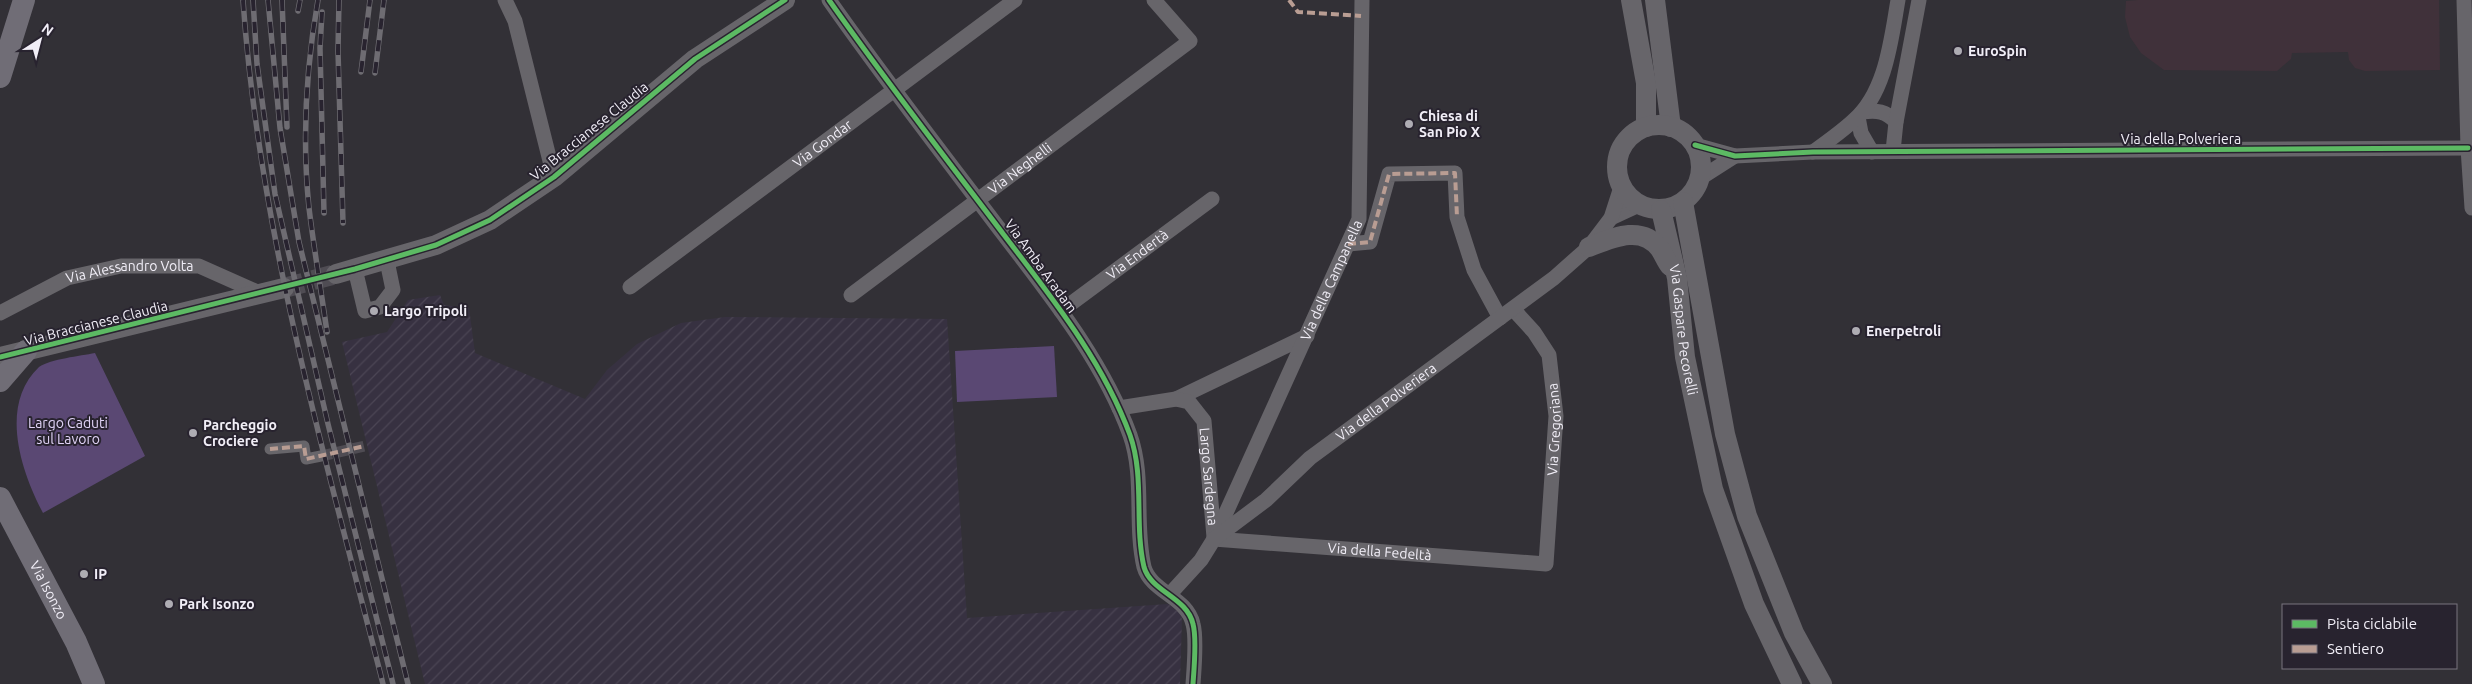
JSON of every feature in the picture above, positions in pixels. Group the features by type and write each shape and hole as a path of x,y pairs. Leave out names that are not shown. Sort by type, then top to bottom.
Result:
{"main road":[{"path":"0,77 24,0"},
{"path":"0,381 26,351"},
{"name":"Via Isonzo","path":"0,498 76,642 94,684"}],"street":[{"path":"505,0 516,21 554,177"},
{"name":"Via Braccianese Claudia","path":"336,274 387,261 436,245 490,220 554,177 695,58 785,0"},
{"name":"Via Amba Aradam","path":"829,0 894,90 1061,310 1120,408 1131,439 1138,485 1145,570 1155,583 1180,602 1193,623 1193,684"},
{"name":"Via Gondar","path":"630,287 1015,0"},
{"name":"Via Neghelli","path":"851,295 1190,41 1154,0"},
{"name":"Via della Campanella","path":"1214,539 1359,219 1362,0"},
{"path":"1631,0 1646,83 1646,127"},
{"path":"1655,0 1671,127"},
{"path":"1813,152 1860,114 1870,100 1882,74 1898,0"},
{"path":"1695,145 1735,156 1813,152 1893,152 1896,122 1919,0"},
{"path":"2464,0 2468,148 2472,208"},
{"path":"1860,114 1876,110 1888,114 1896,122"},
{"path":"1860,114 1861,133 1872,152"},
{"path":"1646,127 1671,127 1680,131 1695,145 1700,158 1699,179 1695,189 1684,202 1661,210 1639,205 1629,198 1617,175 1619,152 1634,133 1646,127"},
{"name":"Via della Polveriera","path":"1893,152 2468,148"},
{"path":"1699,179 1735,156"},
{"name":"Via Gregoriana","path":"1348,244 1370,242 1389,174 1454,173 1457,217 1474,270 1506,314 1534,332 1549,355 1556,416 1546,564"},
{"name":"Via della Polveriera","path":"1170,594 1201,560 1214,539 1266,500 1310,458 1554,278 1589,247 1611,218 1622,187"},
{"name":"Via Endertà","path":"1061,310 1212,199"},
{"name":"Via Gaspare Pecorelli","path":"1684,202 1724,434 1747,516 1794,633 1822,684"},
{"name":"Via della Polveriera","path":"1611,218 1639,205"},
{"name":"Via Gaspare Pecorelli","path":"1661,210 1677,278 1685,357 1714,489 1754,604 1792,684"},
{"path":"1589,247 1622,235 1635,234 1648,238 1659,248 1677,278"},
{"path":"356,269 364,311 380,307 393,290 387,261"},
{"name":"Via Alessandro Volta","path":"0,313 67,278 121,266 199,266 262,294"},
{"name":"Via Braccianese Claudia","path":"0,357 284,288"},
{"path":"1120,408 1176,399 1307,336"},
{"name":"Largo Sardegna","path":"1176,399 1188,402 1204,421 1214,539"},
{"path":"270,449 304,446 306,459 321,456"},
{"name":"Via della Fedeltà","path":"1214,539 1546,564"}],"shaded area":[{"path":"2439,0 2440,70 2365,71 2355,68 2349,60 2348,52 2292,53 2291,59 2277,71 2164,70 2141,53 2130,37 2125,17 2126,1"},
{"path":"440,295 444,305 469,308 475,353 585,399 607,370 637,344 681,323 725,317 947,319 967,618 1168,604 1180,613 1182,619 1180,684 425,684 342,342 387,332 408,300"}],"green space":[{"path":"1054,346 1057,397 957,402 955,351"},
{"name":"Largo Caduti sul Lavoro","path":"95,353 145,456 43,513 27,476 17,437 17,417 20,399 27,382 39,367 58,360"}],"tunnel":[{"path":"284,288 336,274"},
{"path":"321,456 365,446"}],"railway":[{"path":"243,0 251,87 279,259 318,430 383,684"},
{"path":"253,0 257,64 275,194 328,424 393,684"},
{"path":"268,0 280,128 299,242 408,684"},
{"path":"282,0 287,127"},
{"path":"298,11 300,0"},
{"path":"318,0 308,78 306,156 309,208 327,332"},
{"path":"339,0 338,51 343,223"},
{"path":"361,72 370,0"},
{"path":"375,73 384,0"},
{"path":"322,12 320,48 324,213"}],"marked path":[{"path":"1289,0 1298,12 1361,16"},
{"path":"1348,244 1370,242 1389,174 1455,173 1457,217"},
{"path":"270,449 304,446 306,459 365,446"}],"cycle path":[{"path":"0,357 355,269 436,245 490,220 554,177 695,59 785,0"},
{"path":"829,0 893,89 1058,306 1106,381 1130,435 1134,451 1137,467 1141,551 1144,567 1154,583 1184,607 1193,624 1195,645 1193,684"},
{"path":"1695,145 1735,156 1813,152 2468,148"}],"place":[{"name":"EuroSpin","path":"1958,51"},
{"name":"Chiesa di San Pio X","path":"1409,124"},
{"name":"Largo Tripoli","path":"374,311"},
{"name":"Enerpetroli","path":"1856,331"},
{"name":"Parcheggio Crociere","path":"193,433"},
{"name":"IP","path":"84,574"},
{"name":"Park Isonzo","path":"169,604"}]}
